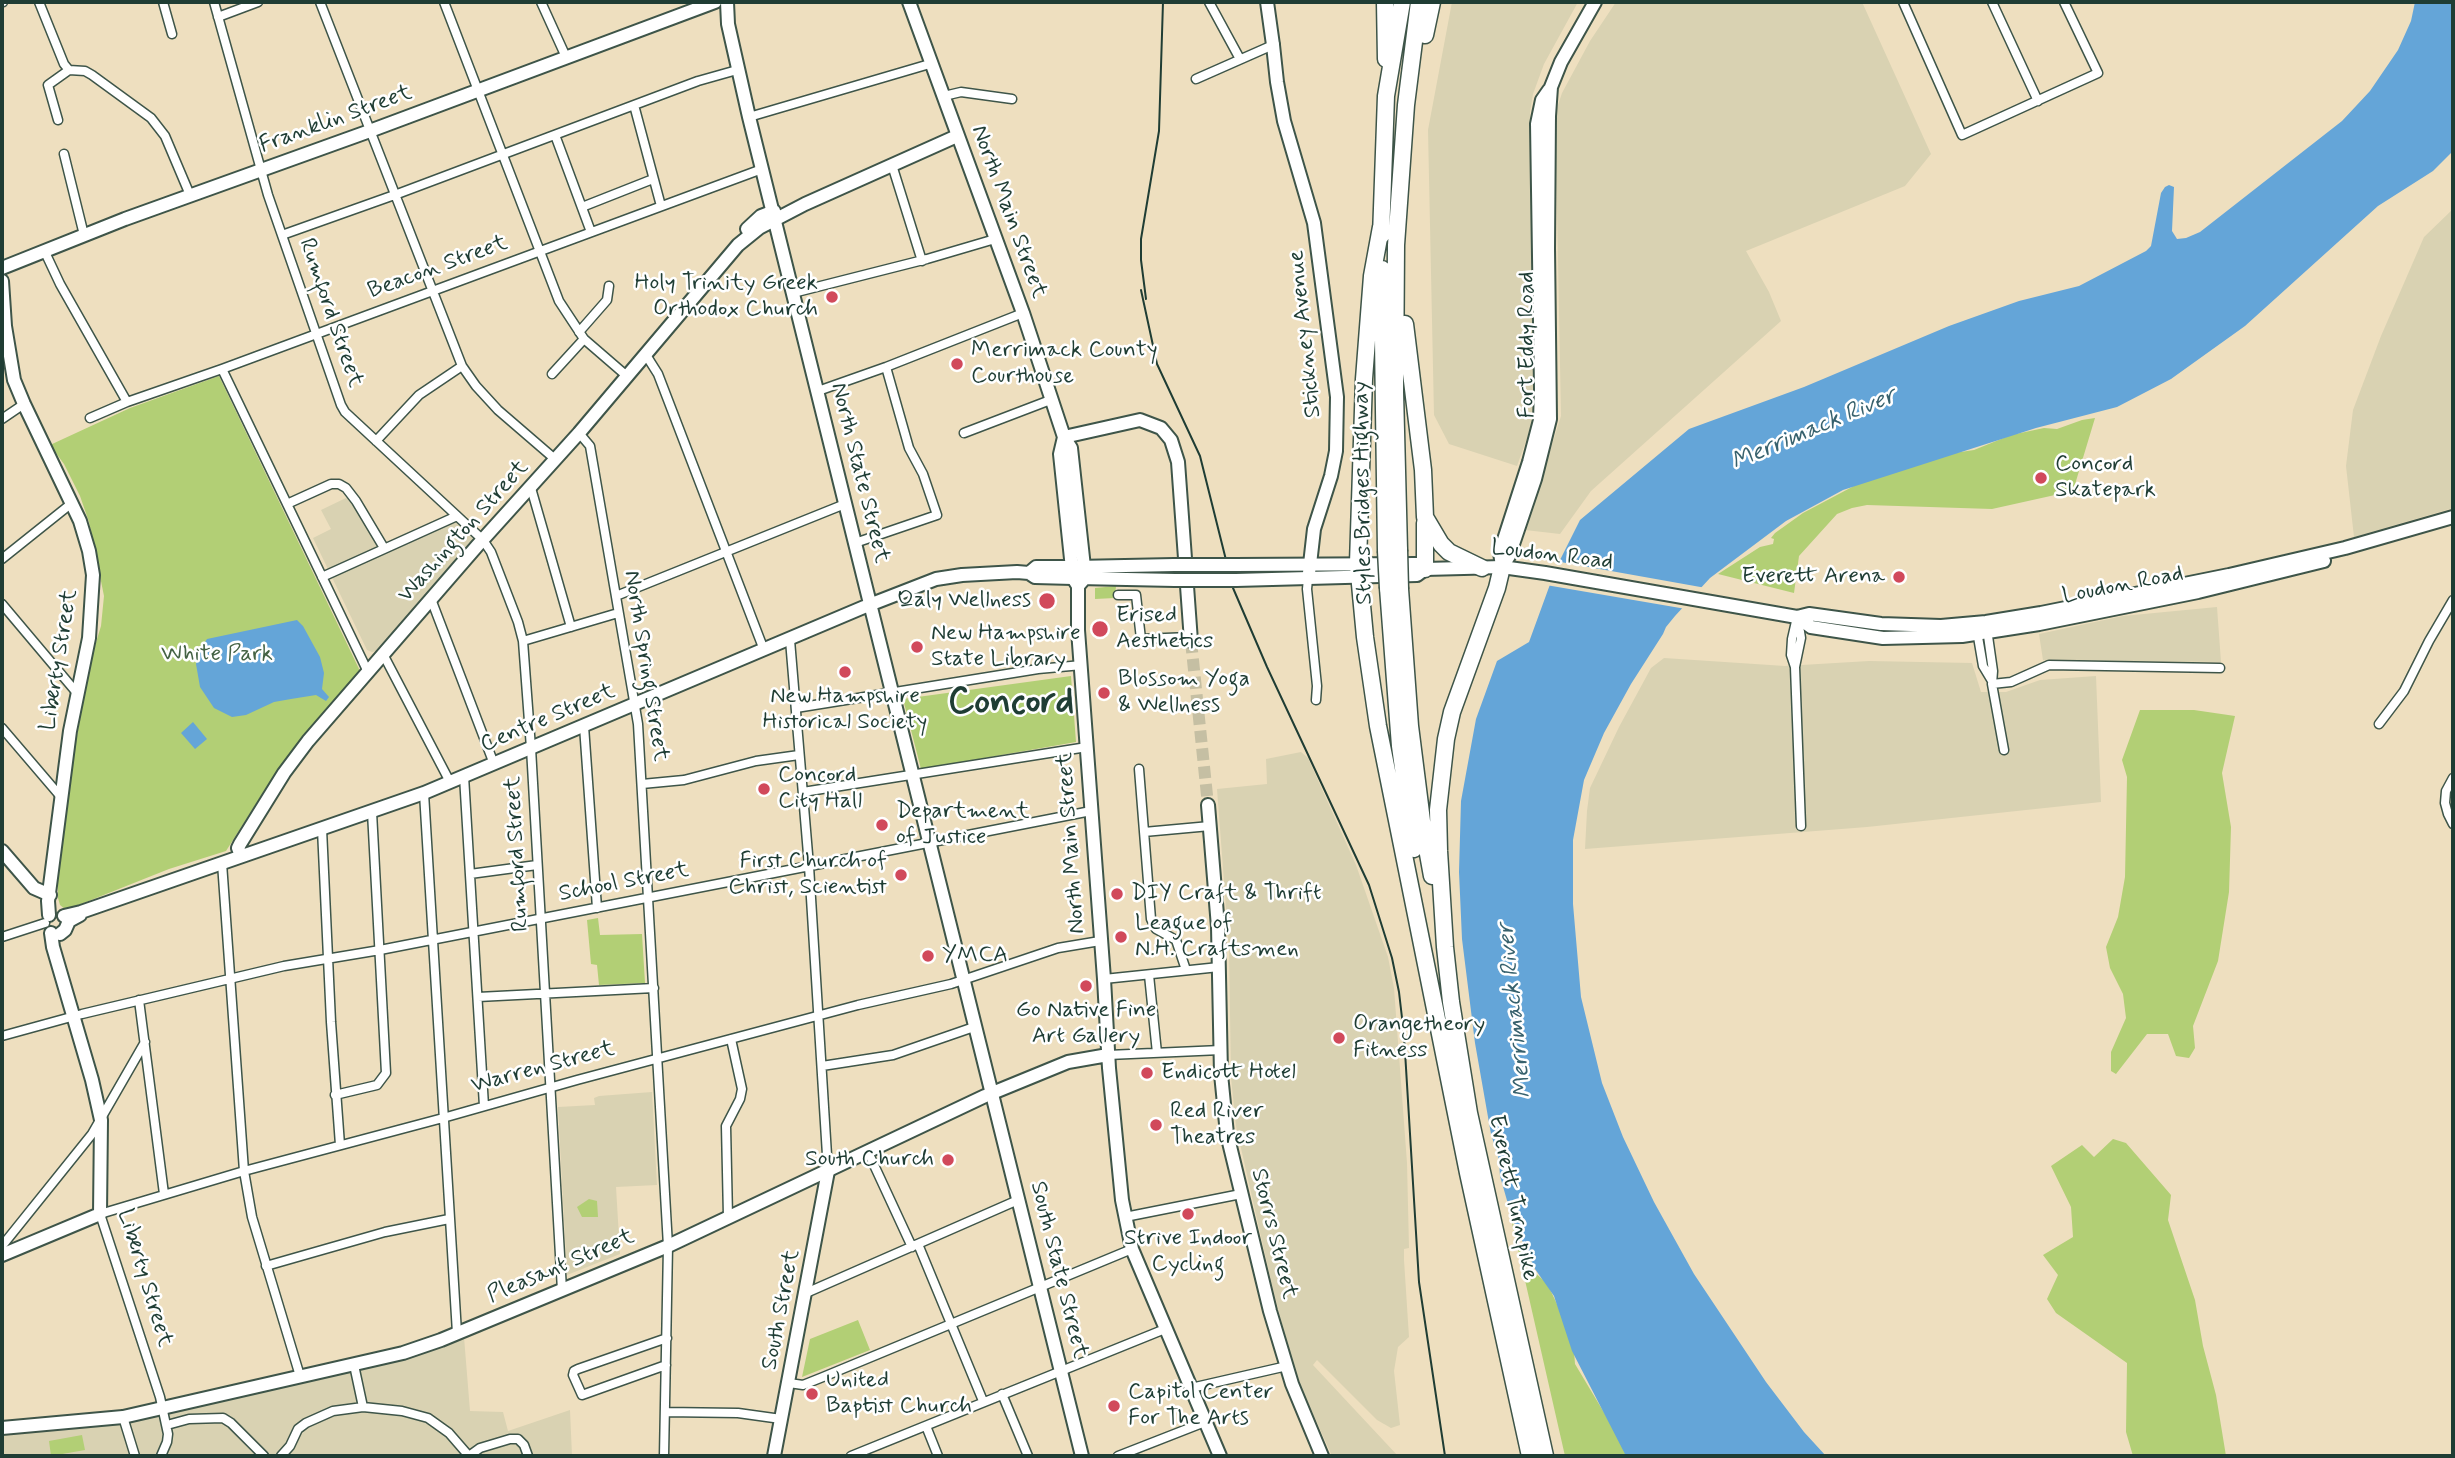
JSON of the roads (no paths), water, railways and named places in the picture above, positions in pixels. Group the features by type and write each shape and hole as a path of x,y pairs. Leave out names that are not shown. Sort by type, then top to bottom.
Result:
{"highway":[{"path":"1384,2 1386,96"},
{"name":"Styles Bridges Highway","path":"1402,2 1386,96 1381,228 1400,746 1430,983"},
{"name":"Styles Bridges Highway","path":"1392,551 1398,206 1406,105 1419,2"},
{"path":"1406,105 1417,73 1432,2"},
{"path":"1398,206 1407,344 1423,470 1425,569"},
{"path":"1381,228 1372,276 1365,366 1358,569 1378,726 1430,983"},
{"path":"1425,517 1449,552 1482,568"},
{"path":"1445,947 1438,810 1446,739 1452,712 1502,567"},
{"name":"Styles Bridges Highway","path":"1394,589 1415,774 1445,947"},
{"name":"Everett Turnpike","path":"1445,947 1469,1114 1545,1456"},
{"name":"Everett Turnpike","path":"1430,983 1468,1173 1530,1456"}],"street":[{"path":"39,2 69,71"},
{"path":"163,2 172,34"},
{"name":"Rumford Street","path":"214,2 260,170 341,405 483,540 504,585 523,641 562,1290"},
{"path":"218,17 258,2"},
{"path":"320,2 462,366 498,410 556,460"},
{"path":"444,2 559,301 582,335 628,377"},
{"path":"541,2 566,57"},
{"name":"Franklin Street","path":"2,268 190,195 371,131 690,7 720,2"},
{"name":"North State Street","path":"720,2 992,1094"},
{"name":"North Main Street","path":"909,2 1023,313 1064,438 1060,454 1078,575 1078,630 1108,1055 1125,1217 1132,1249 1220,1456"},
{"path":"1209,2 1240,59"},
{"name":"Stickney Avenue","path":"1266,2 1284,121 1314,223 1338,397 1336,451 1314,530 1308,579"},
{"name":"Fort Eddy Road","path":"1502,567 1535,480 1550,419 1548,222 1551,87 1561,62 1595,2"},
{"path":"1903,2 1962,135 2098,73 2064,2"},
{"path":"1993,2 2038,101"},
{"path":"1196,79 1273,45"},
{"path":"749,117 933,63"},
{"path":"282,235 502,156 698,81 737,70"},
{"path":"58,120 48,85 69,71 85,71 150,118 165,136 190,195"},
{"path":"944,96 961,92 1012,99"},
{"path":"634,105 661,206"},
{"path":"555,135 590,232"},
{"name":"Washington Street","path":"241,856 238,848 284,773 308,741 628,377 738,245 775,216 957,136"},
{"path":"64,154 84,235"},
{"path":"892,165 922,261"},
{"name":"Beacon Street","path":"90,418 127,402 762,169"},
{"path":"582,206 653,179"},
{"path":"793,293 922,261 995,239"},
{"path":"44,250 60,284 127,402"},
{"name":"Liberty Street","path":"2,281 4,327 12,371 24,404 72,503 89,551 93,575 89,638 77,693 48,901 55,923 56,953 101,1120 100,1213 167,1424"},
{"path":"552,374 607,300 609,286"},
{"path":"818,391 886,368 1023,313"},
{"path":"646,355 658,374 764,650"},
{"path":"376,441 419,396 462,366"},
{"path":"855,543 937,515 923,474 909,447 886,368"},
{"path":"222,369 368,672"},
{"path":"964,433 1053,399"},
{"path":"2,419 24,404"},
{"path":"1064,438 1140,419 1154,424 1171,440 1178,462 1191,639 1141,639 1136,595 1118,595"},
{"name":"North Spring Street","path":"579,433 590,446 635,705 642,784 668,1246 663,1456"},
{"path":"287,504 331,484 339,484 346,488 356,501 384,548"},
{"path":"531,488 571,627"},
{"path":"2,559 72,503"},
{"path":"616,596 845,504"},
{"path":"322,577 457,516"},
{"name":"Loudon Road","path":"1982,628 2276,565 2453,517"},
{"name":"Loudon Road","path":"1078,575 1174,565 1310,564 1417,575 1425,569 1502,567 1797,617 1811,627 1883,638 1916,639 2198,593 2276,575 2453,525"},
{"name":"Centre Street","path":"2,937 28,930 32,932 81,912 424,793 871,605 948,576 1029,573 1036,567 1078,575"},
{"name":"Loudon Road","path":"1078,575 1175,580 1308,579 1358,569"},
{"path":"1308,579 1316,700"},
{"path":"431,599 494,764"},
{"path":"2379,724 2404,691 2453,600"},
{"path":"2,604 77,693"},
{"path":"523,641 618,613"},
{"path":"1797,617 1791,655 1795,667 1801,826"},
{"path":"1982,628 1983,666 1992,682 2004,750"},
{"path":"790,639 809,866 828,1171"},
{"path":"383,654 450,782"},
{"path":"796,708 1038,669 1082,665"},
{"path":"1992,682 2011,682 2049,665 2220,668"},
{"path":"584,726 597,908"},
{"path":"2,728 61,797"},
{"path":"803,792 1087,747"},
{"path":"642,784 684,780 756,761 799,755"},
{"path":"1139,769 1151,919 1156,929 1176,940 1186,970"},
{"path":"464,776 484,1106"},
{"path":"2453,778 2446,791 2445,803 2453,824"},
{"path":"424,793 457,1333"},
{"name":"Storrs Street","path":"1208,805 1220,967 1222,1095 1227,1134 1270,1311 1287,1366 1322,1456"},
{"name":"School Street","path":"2,1036 73,1016 284,966 380,950 1091,811"},
{"path":"335,1095 377,1085 386,1073 372,812"},
{"path":"1144,832 1210,826"},
{"path":"322,829 335,1095 341,1145"},
{"path":"2,851 34,888 50,895"},
{"path":"222,863 244,1171 252,1217 300,1376"},
{"path":"470,874 537,865"},
{"name":"Warren Street","path":"2,1255 100,1213 244,1171 550,1087 962,980 1058,948 1100,941"},
{"path":"1104,979 1220,967"},
{"path":"1149,975 1157,1053"},
{"path":"478,997 654,988"},
{"path":"139,1000 164,1194"},
{"path":"822,1066 893,1055 974,1027"},
{"path":"728,1217 726,1126 740,1099 742,1089 731,1039"},
{"path":"2,1246 101,1120 145,1042"},
{"path":"1108,1055 1221,1049"},
{"name":"Pleasant Street","path":"2,1428 123,1417 403,1353 668,1246 927,1122 992,1094 1068,1062 1108,1055"},
{"name":"South State Street","path":"992,1094 1082,1456"},
{"path":"868,1152 951,1323 983,1401"},
{"name":"South Street","path":"774,1456 828,1171"},
{"path":"1125,1217 1241,1194"},
{"path":"806,1293 1018,1200"},
{"path":"266,1266 385,1232 449,1219"},
{"path":"789,1383 800,1385 813,1381 1132,1249"},
{"path":"851,1456 1165,1329"},
{"path":"666,1365 582,1395 576,1384 574,1371 667,1338"},
{"path":"354,1365 363,1407"},
{"path":"1191,1388 1287,1366"},
{"path":"1002,1394 1028,1456"},
{"path":"281,1456 290,1446 298,1429 306,1423 333,1411 363,1407 402,1411 428,1418 449,1433 469,1456 480,1448 510,1439 518,1439 524,1445 528,1456"},
{"path":"665,1412 738,1413 781,1419"},
{"path":"123,1417 135,1456"},
{"path":"161,1456 167,1442 167,1424 189,1419 223,1418 264,1456"},
{"path":"1118,1456 1205,1422"},
{"path":"926,1426 938,1456"}],"water":[{"name":"Merrimack River","path":"2415,2 2453,2 2453,151 2433,171 2378,206 2245,326 2171,379 2117,407 2036,428 1843,490 1786,521 1710,578 1675,616 1631,684 1604,733 1584,780 1573,840 1573,904 1581,997 1602,1083 1623,1137 1654,1202 1694,1274 1766,1382 1826,1456 1626,1456 1572,1351 1554,1296 1535,1269 1512,1218 1491,1134 1475,1043 1462,939 1459,872 1461,801 1476,719 1497,661 1529,642 1556,568 1580,520 1689,429 1804,387 1949,326 2019,301 2079,286 2151,246 2161,193 2169,185 2174,187 2172,231 2177,239 2200,232 2342,121 2370,91 2398,50 2411,21"},
{"path":"297,620 320,657 324,673 322,689 329,697 326,701 316,695 291,699 274,702 246,715 232,717 214,708 200,687 196,664 199,651 207,639"},
{"path":"193,722 207,739 195,749 181,733"}],"tunnel":[{"path":"1191,641 1208,805"}],"railway":[{"path":"1146,299 1141,239 1159,131 1163,2"},
{"path":"1141,290 1157,364 1200,456 1233,588 1369,885 1392,958 1404,1035 1419,1282 1445,1456"}],"place":[{"name":"Holy Trinity Greek Orthodox Church","path":"832,297"},
{"name":"Merrimack County Courthouse","path":"957,364"},
{"name":"Concord Skatepark","path":"2041,478"},
{"name":"Everett Arena","path":"1899,577"},
{"name":"Qaly Wellness","path":"1047,601"},
{"name":"Erised Aesthetics","path":"1100,629"},
{"name":"New Hampshire State Library","path":"917,647"},
{"name":"New Hampshire Historical Society","path":"845,672"},
{"name":"Blossom Yoga & Wellness","path":"1104,693"},
{"name":"Concord City Hall","path":"764,789"},
{"name":"Department of Justice","path":"882,825"},
{"name":"First Church of Christ, Scientist","path":"901,875"},
{"name":"DIY Craft & Thrift","path":"1117,894"},
{"name":"League of N.H. Craftsmen","path":"1121,937"},
{"name":"YMCA","path":"928,956"},
{"name":"Go Native Fine Art Gallery","path":"1086,986"},
{"name":"Orangetheory Fitness","path":"1339,1038"},
{"name":"Endicott Hotel","path":"1147,1073"},
{"name":"Red River Theatres","path":"1156,1125"},
{"name":"South Church","path":"948,1160"},
{"name":"Strive Indoor Cycling","path":"1188,1214"},
{"name":"United Baptist Church","path":"812,1394"},
{"name":"Capitol Center For The Arts","path":"1114,1406"}],"district":[{"name":"Concord","path":"1011,704"}],"park label":[{"name":"White Park","path":"217,655"}]}
